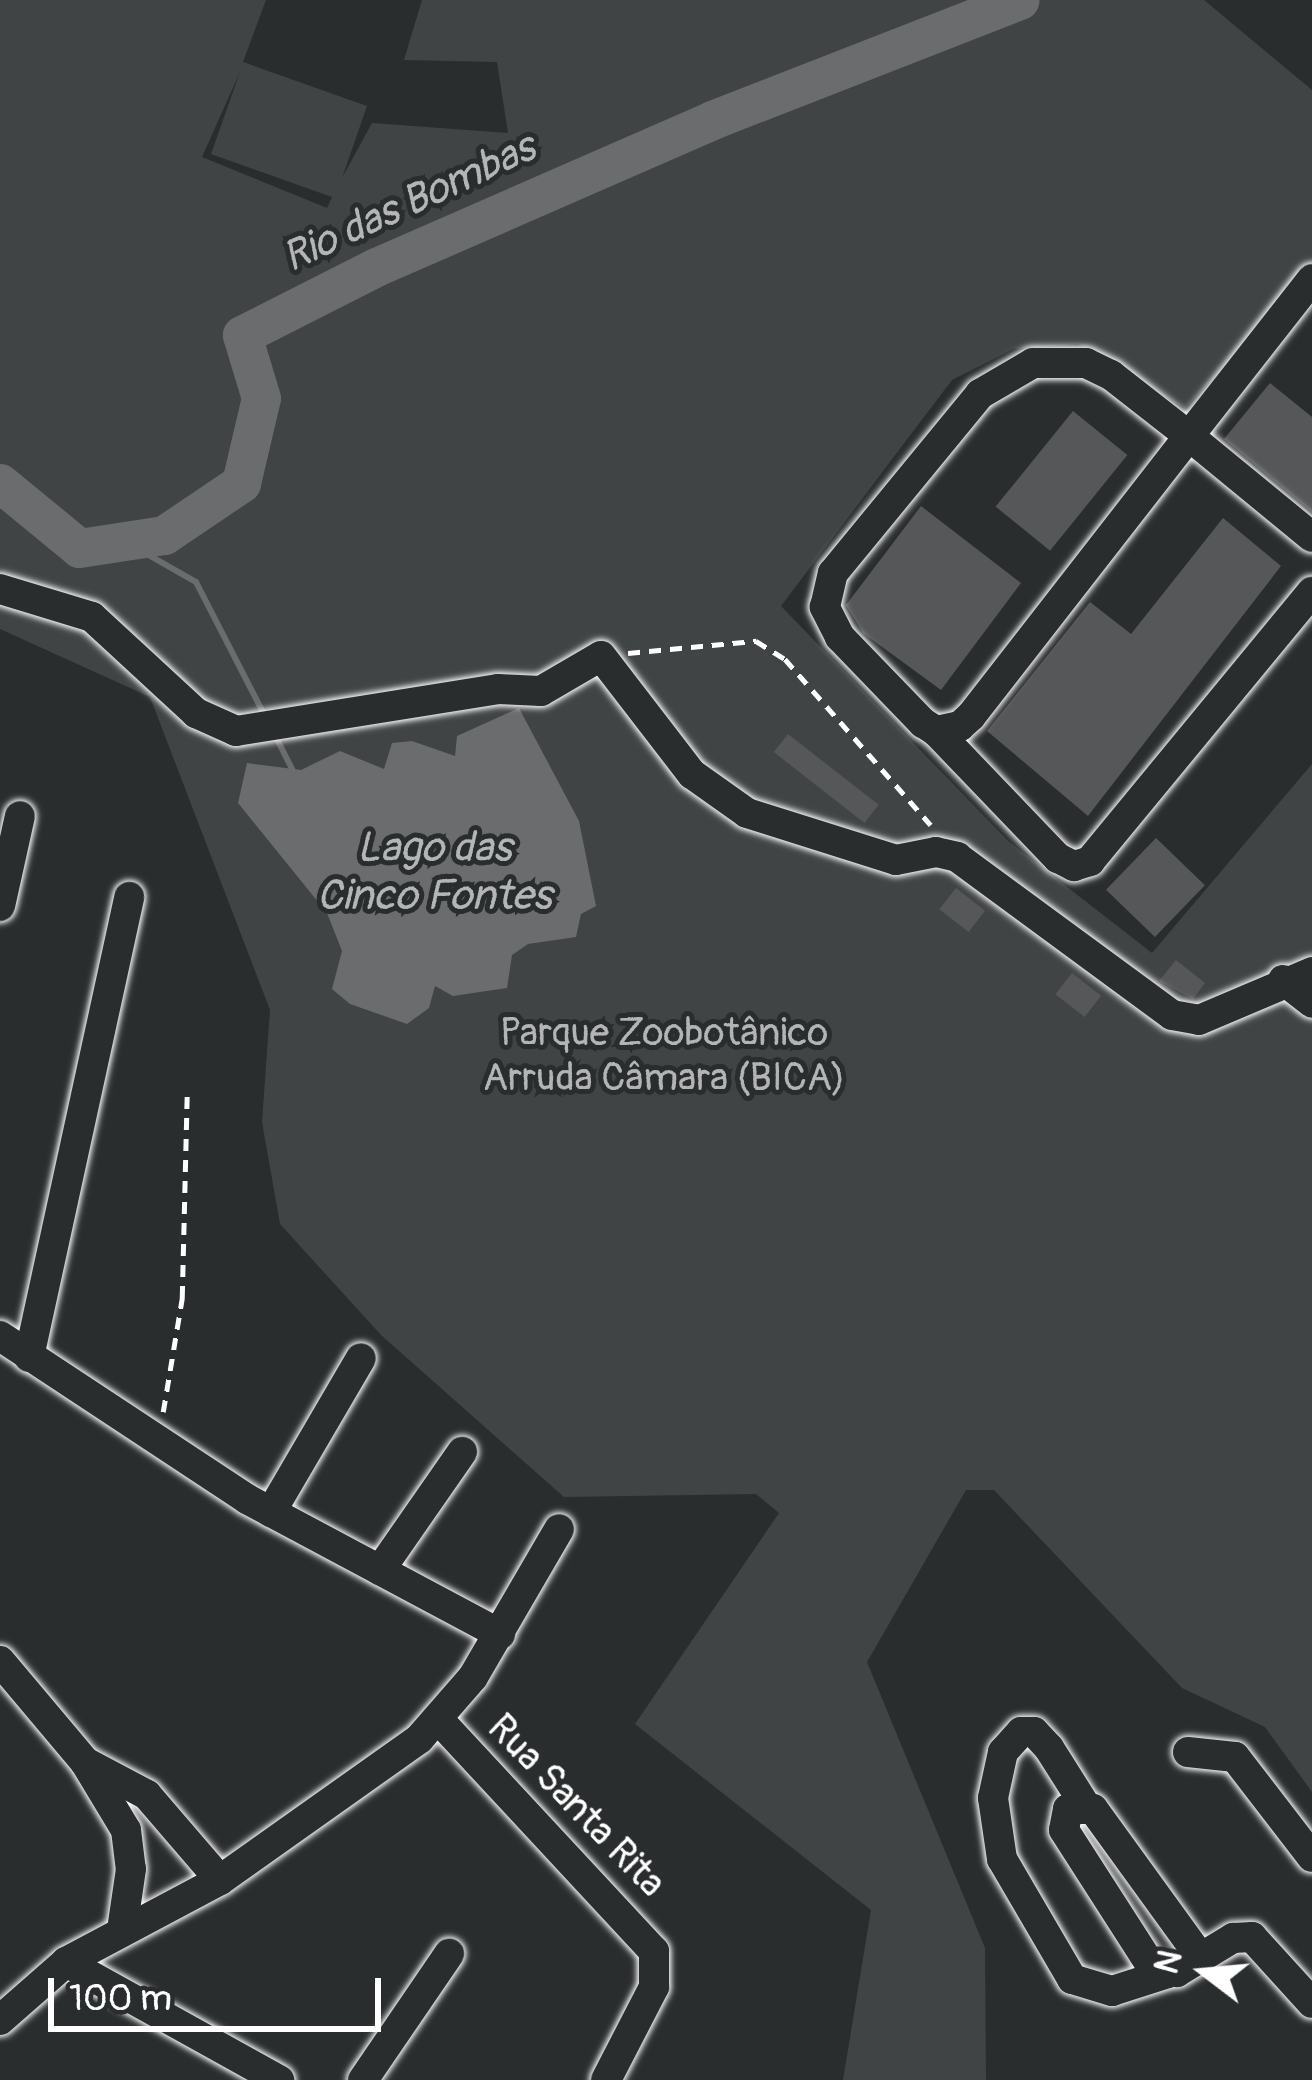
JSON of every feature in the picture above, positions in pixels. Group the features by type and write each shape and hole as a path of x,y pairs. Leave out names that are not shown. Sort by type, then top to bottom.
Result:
{"street":[{"path":"936,731 971,716 1312,279"},
{"path":"1312,537 1190,436 1085,363 1033,363 980,394 833,573 827,593 840,637 1058,858 1074,866 1090,862 1312,592"},
{"path":"0,589 92,617 214,726 257,731 498,689 541,691 601,656 692,774 747,813 896,860 936,852 957,857 1172,1015 1199,1020 1297,976 1312,1003"},
{"path":"0,906 20,816"},
{"path":"29,1357 129,897"},
{"path":"0,1336 155,1444 271,1512 500,1634"},
{"path":"271,1512 362,1358"},
{"path":"380,1570 463,1453"},
{"path":"0,2020 66,1962 220,1880 439,1720 500,1634 559,1528"},
{"path":"0,1661 85,1762 127,1830 131,1869 122,1930"},
{"name":"Rua Santa Rita","path":"439,1720 654,1951 654,1987 606,2080"},
{"path":"1201,1958 1085,1805 1049,1748 1034,1732 1021,1732 1004,1752 993,1798 1002,1858 1072,1979 1094,1992 1112,1991 1168,1973 1201,1958 1233,1938 1252,1937 1312,2002"},
{"path":"1188,1753 1235,1757 1312,1857"},
{"path":"85,1762 147,1795 220,1880"},
{"path":"1085,1805 1068,1809 1064,1830 1150,1964 1168,1973"},
{"path":"363,2080 449,1954"},
{"path":"66,1962 279,2080"}],"path":[{"path":"601,656 756,641 785,658 957,857"},
{"path":"155,1444 182,1298 187,1095"}],"green space":[{"name":"Parque Zoobotânico Arruda Câmara (BICA)","path":"0,0 266,0 243,62 367,106 342,178 372,123 508,133 497,62 404,60 422,0 1204,0 1312,90 1312,275 1185,408 1078,344 1013,349 952,380 781,606 1008,841 1152,953 1312,764 1312,1792 1265,1727 1182,1688 994,1490 966,1490 867,1662 985,1948 986,2080 843,2080 871,1910 635,1724 779,1513 756,1494 564,1497 381,1335 280,1224 262,1122 270,1010 150,697 0,629","holes":["240,72 211,154 332,197 327,208 202,157"]}],"water":[{"name":"Lago das Cinco Fontes","path":"519,708 579,821 596,906 581,914 576,937 528,944 512,955 507,988 453,996 435,986 429,1008 407,1024 350,1004 332,989 342,951 327,913 238,803 247,763 301,770 340,751 384,769 392,743 412,741 455,756 457,736"}],"building":[{"path":"1270,383 1312,417 1312,512 1224,439"},
{"path":"1073,411 1127,455 1050,551 996,507"},
{"path":"921,506 1021,583 941,690 863,633 846,605"},
{"path":"1223,518 1281,566 1088,816 987,731 1090,602 1131,634"},
{"path":"788,734 879,805 864,823 774,752"},
{"path":"1156,838 1205,885 1155,937 1106,890"},
{"path":"956,888 985,911 969,932 939,909"},
{"path":"1176,960 1205,983 1193,999 1159,981"},
{"path":"1072,973 1101,996 1085,1017 1055,994"}],"waterway":[{"name":"Rio das Bombas","path":"0,483 79,548 164,535 241,483 261,398 242,335 376,267 712,120 1019,0"},
{"path":"124,541 196,582 266,718"},
{"path":"275,735 293,771"}]}
